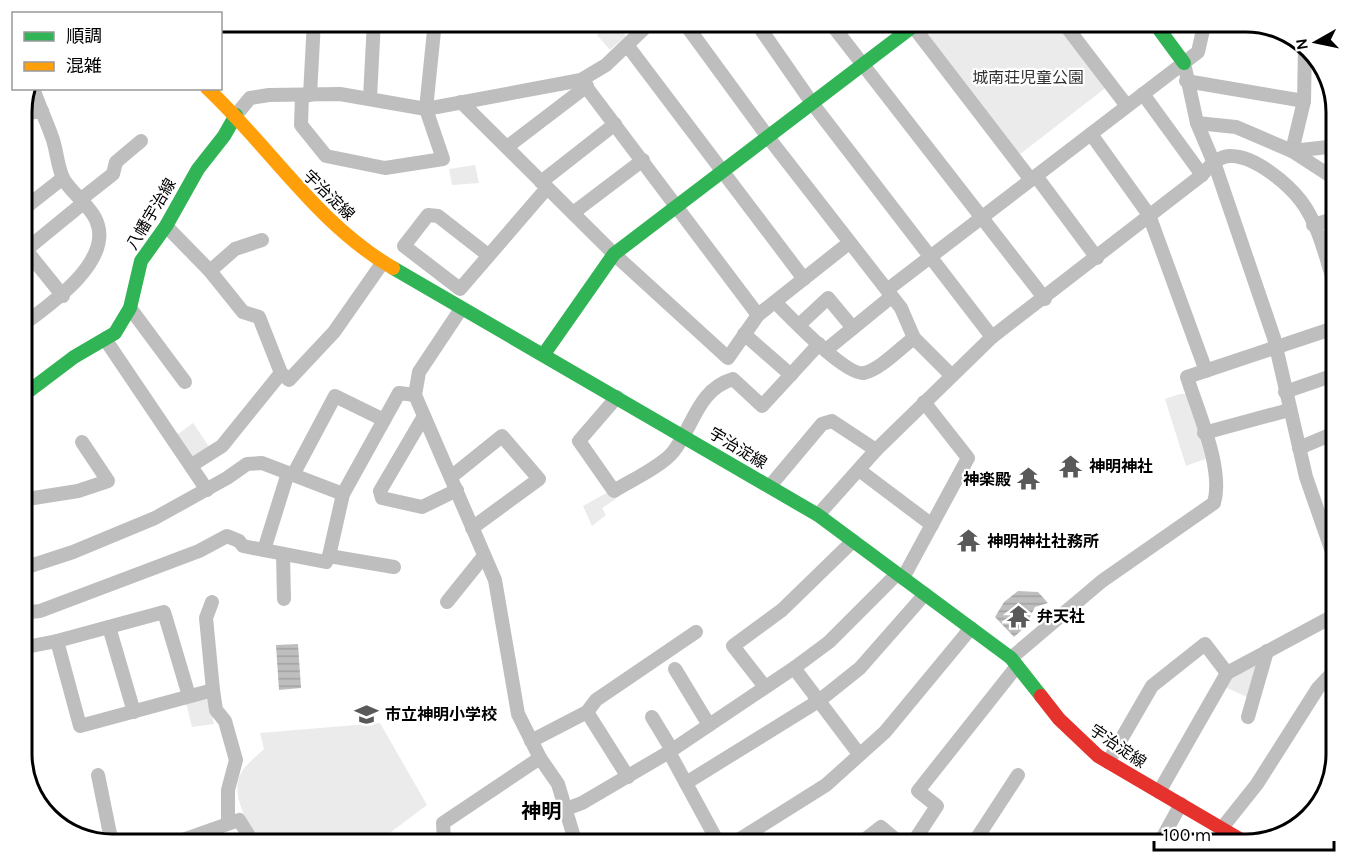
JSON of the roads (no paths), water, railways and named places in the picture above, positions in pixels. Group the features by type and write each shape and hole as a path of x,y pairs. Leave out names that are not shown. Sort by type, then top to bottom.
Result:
{"main road":[{"path":"544,354 614,254 903,32"},
{"path":"1161,32 1184,63"},
{"name":"宇治淀線","path":"209,90 236,115 309,201 352,239 383,262 461,309 683,434 818,515 1014,662 1076,737 1108,762 1232,834"},
{"name":"八幡宇治線","path":"32,389 74,357 114,333 130,308 141,261 166,226 198,169 224,136 236,115"}],"street":[{"path":"313,32 301,125 326,156 385,168 443,159 426,109 434,32"},
{"path":"370,98 374,32"},
{"path":"507,147 606,65 641,32"},
{"path":"691,32 768,137 901,308 914,338 951,375"},
{"path":"763,32 812,103 992,338"},
{"path":"837,32 1045,299"},
{"path":"921,32 1097,258"},
{"path":"1070,32 1127,106"},
{"path":"617,397 579,441 614,491 672,453 703,398 718,383 733,379 762,406 791,375 823,347 853,328 931,256 1198,52 1203,32"},
{"path":"627,45 804,279"},
{"path":"1184,63 1186,81 1197,123 1213,162 1275,347 1299,448 1326,532"},
{"path":"1292,151 1304,101 1305,72"},
{"path":"1186,81 1304,101"},
{"path":"236,115 250,98 269,95 340,94 426,109 584,83"},
{"path":"584,83 758,315"},
{"path":"32,318 63,296 83,274 94,255 98,235 96,219 63,178 48,122 34,91"},
{"path":"1143,94 1202,175"},
{"path":"461,102 614,254 728,358 758,315 849,243"},
{"path":"32,112 42,111"},
{"path":"1197,123 1236,127 1292,151 1326,173"},
{"path":"447,300 460,289 544,185 615,124"},
{"path":"1090,134 1149,215 1206,371"},
{"path":"32,244 113,174 116,162 141,141"},
{"path":"1292,151 1326,147"},
{"path":"818,515 876,450 951,375 992,338 1202,175 1213,162 1231,156 1257,165 1280,180 1302,202 1326,261"},
{"path":"573,213 643,160"},
{"path":"32,202 63,178"},
{"path":"460,289 404,246 429,215 438,216 488,255"},
{"path":"1313,225 1326,221"},
{"path":"166,226 210,271 243,312 259,317 281,373 289,380 334,332 383,262"},
{"path":"210,271 235,249 262,240"},
{"path":"32,262 63,296"},
{"path":"799,325 828,298 853,328"},
{"path":"775,302 823,347 855,372 864,373 914,338"},
{"path":"130,308 185,382"},
{"path":"461,309 419,372 415,394 495,580 518,714 540,758 558,784 573,834"},
{"path":"919,834 937,806 918,791 1014,662 1102,580 1214,503 1219,488 1187,377 1326,331"},
{"path":"744,334 791,375"},
{"path":"105,339 207,490"},
{"path":"192,465 222,446 281,373"},
{"path":"1285,392 1326,378"},
{"path":"32,612 40,611 199,551 227,536 239,541 243,546 326,562 343,494 399,393 415,394"},
{"path":"264,550 290,474 335,396 384,420"},
{"path":"566,809 628,777 671,751 794,668 829,642 900,576 932,525 968,458 924,402"},
{"path":"1204,433 1289,410"},
{"path":"424,416 380,491 382,498 422,507 454,483 502,436 539,479 472,528"},
{"path":"770,486 822,424 832,421 876,450"},
{"path":"1299,448 1326,437"},
{"path":"32,498 78,491 108,481 82,442"},
{"path":"32,565 73,552 155,518 207,490 247,464 262,463 343,494"},
{"path":"859,470 932,525"},
{"path":"765,687 733,646 783,610 853,541"},
{"path":"281,592 283,554"},
{"path":"329,555 394,567"},
{"path":"447,602 484,556"},
{"path":"686,783 820,700 860,668 925,594"},
{"path":"212,602 206,618 216,710 225,721 236,760 228,790 228,822"},
{"path":"32,646 164,612 189,696"},
{"path":"1159,792 1227,673 1326,620"},
{"path":"109,627 134,712"},
{"path":"748,834 826,785 885,732 971,628"},
{"path":"531,741 587,712 596,700 696,632"},
{"path":"57,641 80,726 213,690"},
{"path":"1108,762 1152,686 1175,666 1205,644 1227,673"},
{"path":"1248,717 1267,651"},
{"path":"794,668 860,754"},
{"path":"675,669 709,725"},
{"path":"1222,828 1257,784 1318,688 1326,680"},
{"path":"587,712 628,777"},
{"path":"652,717 714,834"},
{"path":"444,834 443,823 540,758"},
{"path":"98,775 110,834"},
{"path":"980,834 1018,775"},
{"path":"1165,834 1181,804"},
{"path":"197,834 239,820 248,834"},
{"path":"872,834 881,827 889,834"}],"place":[{"name":"神明神社","path":"1071,466"},
{"name":"神楽殿","path":"1029,479"},
{"name":"神明神社社務所","path":"969,541"},
{"name":"弁天社","path":"1019,616"},
{"name":"市立神明小学校","path":"367,714"}],"district":[{"name":"神明","path":"541,811"}],"park label":[{"name":"城南荘児童公園","path":"1028,77"}]}
